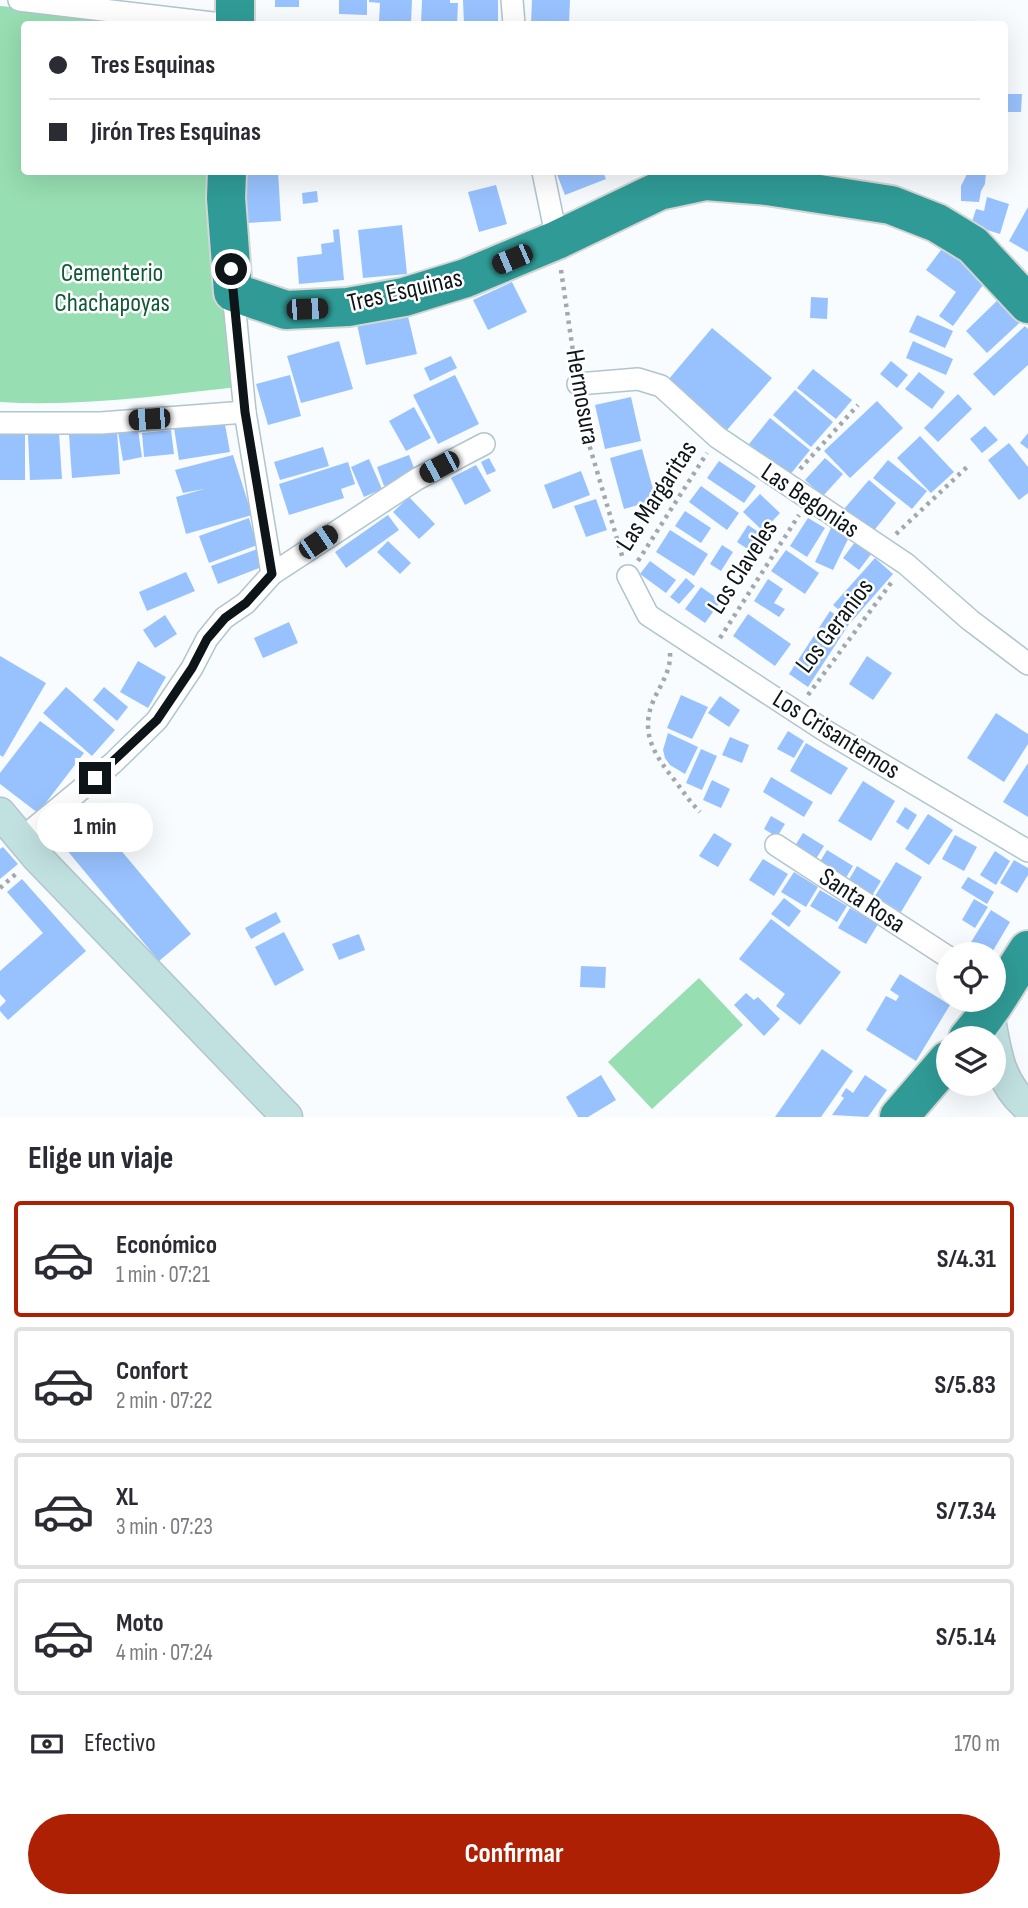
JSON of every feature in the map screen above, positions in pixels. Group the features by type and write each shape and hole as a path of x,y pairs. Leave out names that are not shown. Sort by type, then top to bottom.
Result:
{"highway":[{"path":"235,21 236,0"},
{"path":"227,175 233,292"},
{"name":"Tres Esquinas","path":"233,292 286,310 348,307 404,297 466,278 557,240 659,191 706,181 767,186 891,205 937,223 973,245 1028,304"},
{"path":"1006,981 1028,950"},
{"path":"899,1117 936,1074"}],"main road":[{"path":"0,813 36,856 286,1117"},
{"path":"989,1012 1000,1069 1014,1096 1028,1107"}],"street":[{"path":"19,0 196,21"},
{"path":"512,0 514,21"},
{"path":"544,175 557,240"},
{"path":"233,292 245,412 272,574"},
{"name":"Las Begonias","path":"578,384 638,379 661,386 717,437 905,564 1028,664"},
{"path":"0,423 101,423 245,412"},
{"path":"22,838 113,763 157,720 192,668 207,639 225,618 246,603 272,574 417,479 484,444"},
{"name":"Los Crisantemos","path":"628,576 648,615 796,711 1028,851"},
{"name":"Santa Rosa","path":"776,845 936,949"}],"path":[{"name":"Hermosura","path":"557,240 586,434 628,576"},
{"path":"786,484 859,405"},
{"name":"Las Margaritas","path":"628,576 717,437"},
{"path":"881,548 967,467"},
{"name":"Los Claveles","path":"709,655 808,500"},
{"name":"Los Geranios","path":"796,711 905,564"},
{"path":"668,628 670,665 651,706 649,739 663,768 700,812"}],"green space":[{"name":"Cementerio Chachapoyas","path":"0,6 162,21 21,21 21,175 213,175 246,386 93,402 0,402"},
{"path":"699,978 743,1025 652,1109 608,1062"}],"building":[{"path":"275,0 299,0 299,7 275,7"},
{"path":"339,0 367,0 367,15 339,14"},
{"path":"412,0 411,21 379,21 380,3 369,2"},
{"path":"422,0 450,0 450,3 458,3 457,21 421,21"},
{"path":"463,0 498,0 498,21 464,21"},
{"path":"532,0 570,0 569,21 531,21"},
{"path":"1008,94 1022,94 1021,112 1008,112"},
{"path":"244,175 278,175 281,221 246,223"},
{"path":"557,175 604,175 606,179 565,195"},
{"path":"966,175 986,175 979,202 961,201 961,186"},
{"path":"496,185 507,224 479,232 468,192"},
{"path":"317,191 318,202 303,204 302,193"},
{"path":"987,197 1009,204 1000,234 971,225 976,209 984,211"},
{"path":"1028,207 1028,252 1009,241"},
{"path":"402,225 407,274 363,278 358,230"},
{"path":"339,229 344,280 299,284 297,257 322,254 321,244 334,242 333,230"},
{"path":"944,246 988,278 953,326 939,316 956,292 926,270"},
{"path":"512,282 527,312 488,330 473,300"},
{"path":"1007,291 1028,315 987,353 966,331"},
{"path":"811,297 828,298 827,319 810,318"},
{"path":"406,308 417,354 366,365 356,320"},
{"path":"917,315 953,331 945,348 909,332"},
{"path":"1025,326 1028,329 1028,365 994,396 973,374"},
{"path":"712,328 772,378 727,430 668,380"},
{"path":"339,341 353,389 301,403 287,356"},
{"path":"913,341 953,359 946,375 906,358"},
{"path":"451,356 457,368 430,381 424,368"},
{"path":"891,361 908,375 897,388 880,374"},
{"path":"813,369 852,400 836,419 797,388"},
{"path":"919,372 945,392 932,409 905,389"},
{"path":"290,375 301,416 268,425 256,384"},
{"path":"455,375 479,424 438,444 413,395"},
{"path":"795,390 833,422 811,447 773,415"},
{"path":"958,394 972,409 938,442 924,428"},
{"path":"631,397 641,441 605,449 595,405"},
{"path":"877,401 903,428 850,478 824,451"},
{"path":"414,407 431,438 406,451 389,421"},
{"path":"770,418 810,450 789,476 749,444"},
{"path":"224,419 230,452 179,460 174,428"},
{"path":"137,423 142,457 123,461 117,426"},
{"path":"985,426 998,440 982,453 970,439"},
{"path":"171,430 174,454 144,457 142,433"},
{"path":"117,431 120,474 72,478 69,434"},
{"path":"25,433 25,480 0,480 0,434"},
{"path":"59,433 62,479 30,480 28,435"},
{"path":"1028,433 1028,449 1020,443"},
{"path":"920,436 954,472 931,493 897,458"},
{"path":"1009,443 1028,467 1028,493 1019,500 988,460"},
{"path":"323,447 329,466 280,480 274,462"},
{"path":"642,449 656,500 624,509 610,458"},
{"path":"233,455 252,515 186,534 176,497 204,489 183,493 175,470"},
{"path":"409,455 416,473 384,486 377,467"},
{"path":"489,458 496,471 487,475 481,462"},
{"path":"825,458 843,474 823,496 805,480"},
{"path":"369,459 382,489 364,497 351,467"},
{"path":"888,460 927,491 912,509 873,478"},
{"path":"719,461 756,486 744,503 707,478"},
{"path":"348,462 355,484 341,489 344,498 289,515 279,484"},
{"path":"476,465 491,491 465,505 451,478"},
{"path":"581,471 590,495 553,509 544,485"},
{"path":"869,480 896,503 872,533 844,509"},
{"path":"701,486 739,513 727,530 689,502"},
{"path":"760,494 780,513 763,531 743,512"},
{"path":"409,497 435,524 419,539 393,512"},
{"path":"596,499 607,530 586,537 574,506"},
{"path":"685,511 711,528 701,543 675,526"},
{"path":"388,515 399,530 346,568 335,552"},
{"path":"249,518 257,545 209,563 199,536"},
{"path":"808,518 825,528 807,557 790,546"},
{"path":"748,525 763,535 752,552 737,542"},
{"path":"832,526 850,535 833,570 815,562"},
{"path":"670,530 708,554 694,576 656,552"},
{"path":"388,541 411,563 400,574 377,552"},
{"path":"855,542 872,553 859,570 843,558"},
{"path":"722,545 733,552 721,571 710,564"},
{"path":"260,548 267,565 218,584 211,566"},
{"path":"786,550 819,573 805,594 771,571"},
{"path":"875,558 893,574 852,621 833,605"},
{"path":"650,561 676,580 666,593 640,574"},
{"path":"186,572 195,591 147,611 139,592"},
{"path":"686,578 695,586 679,604 670,597"},
{"path":"768,579 783,589 774,603 785,609 779,617 754,601"},
{"path":"701,587 721,601 705,623 685,609"},
{"path":"830,611 849,624 808,687 789,674"},
{"path":"748,614 791,644 775,666 733,636"},
{"path":"165,615 177,634 155,648 143,630"},
{"path":"289,622 298,643 263,658 254,638"},
{"path":"0,656 46,683 3,757 0,755"},
{"path":"867,656 892,673 873,700 849,684"},
{"path":"138,661 166,677 148,708 120,692"},
{"path":"66,687 115,730 92,756 43,713"},
{"path":"104,687 128,707 117,721 93,700"},
{"path":"681,695 708,707 692,739 667,728"},
{"path":"720,696 740,710 729,727 708,713"},
{"path":"996,713 1028,734 1028,744 1004,782 967,758"},
{"path":"40,721 84,753 38,813 0,784 0,773"},
{"path":"788,731 804,741 794,758 777,749"},
{"path":"668,733 698,747 685,774 670,765 665,758 663,750"},
{"path":"730,737 749,745 742,763 722,755"},
{"path":"806,743 848,768 831,795 790,771"},
{"path":"701,749 717,756 702,790 686,783"},
{"path":"1028,763 1028,817 1003,802"},
{"path":"771,777 813,802 804,817 763,792"},
{"path":"712,780 730,789 721,808 703,800"},
{"path":"863,781 895,801 871,841 838,821"},
{"path":"83,805 191,934 159,961 51,831"},
{"path":"905,807 917,815 908,830 896,822"},
{"path":"928,814 953,830 929,865 905,849"},
{"path":"771,816 785,824 777,837 764,829"},
{"path":"714,833 732,844 718,867 699,856"},
{"path":"803,833 824,846 814,862 793,849"},
{"path":"955,835 977,847 964,871 942,859"},
{"path":"3,847 18,864 0,879 0,849"},
{"path":"827,850 853,866 844,881 818,865"},
{"path":"995,851 1010,861 996,885 980,875"},
{"path":"763,859 788,874 774,896 749,880"},
{"path":"1014,860 1028,868 1028,875 1017,893 1000,883"},
{"path":"896,862 922,877 901,912 875,896"},
{"path":"857,866 881,881 871,897 847,883"},
{"path":"794,872 818,887 806,907 781,892"},
{"path":"968,877 994,892 987,904 961,888"},
{"path":"22,879 86,951 8,1020 0,1011 6,1001 0,994 0,971 43,933 7,892"},
{"path":"820,890 847,906 837,922 810,906"},
{"path":"784,898 801,911 789,927 771,914"},
{"path":"974,899 988,907 975,928 962,920"},
{"path":"850,908 878,924 866,944 838,928"},
{"path":"991,910 1010,922 998,942 971,942"},
{"path":"276,912 281,922 251,939 245,928"},
{"path":"771,919 841,972 800,1025 776,1006 785,994 739,959"},
{"path":"284,932 304,970 275,986 255,947"},
{"path":"359,934 365,950 339,960 332,944"},
{"path":"581,966 606,967 605,988 580,987"},
{"path":"900,974 936,996 936,1012 946,1012 916,1061 866,1030 886,996 896,1001 899,996 890,990"},
{"path":"746,993 754,1000 758,997 780,1019 764,1036 734,1005"},
{"path":"822,1049 853,1071 821,1117 775,1117"},
{"path":"601,1075 616,1100 588,1117 578,1117 566,1097"},
{"path":"865,1075 887,1090 868,1117 832,1115 844,1098 841,1096 846,1088 853,1093"}],"route":[{"path":"95,778 157,720 192,668 207,639 225,618 246,603 272,574 245,412 231,269"}]}
